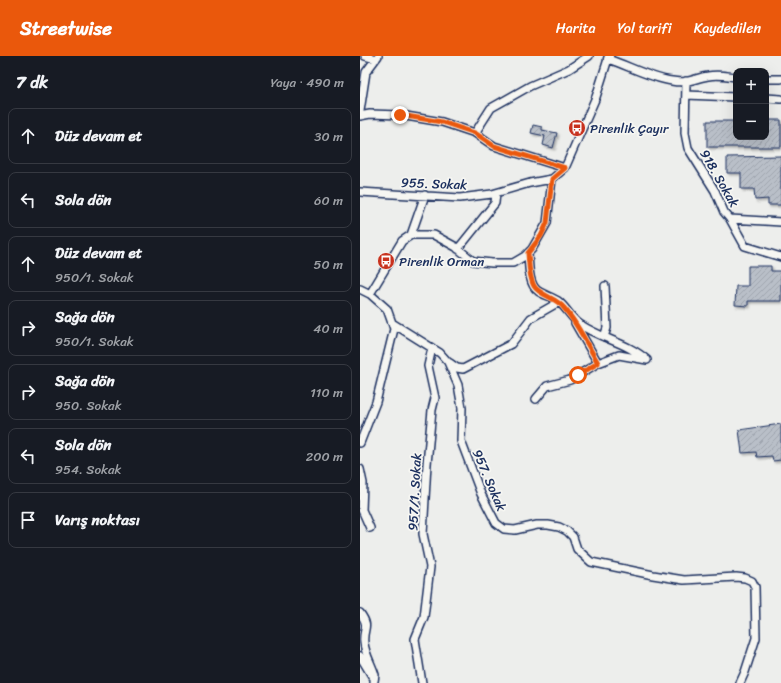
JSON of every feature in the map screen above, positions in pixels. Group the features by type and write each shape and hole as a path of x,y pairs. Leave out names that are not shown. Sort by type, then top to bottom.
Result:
{"street":[{"path":"360,111 366,72 377,58 365,56"},
{"path":"475,133 491,108 530,86 569,69 588,56"},
{"path":"370,294 402,241 411,235 434,235 473,260 492,263 513,263 525,256 541,236 547,223 552,179 565,168 596,97 608,58 638,71 672,81 686,82 707,76 733,76"},
{"path":"769,79 781,79"},
{"name":"918. Sokak","path":"686,82 685,132 688,148 716,191 724,212 730,219 745,246 781,257"},
{"path":"686,95 733,97"},
{"path":"769,98 781,99"},
{"path":"360,116 370,114 400,115 442,122 475,133 494,146 565,168"},
{"name":"955. Sokak","path":"360,192 460,198 496,193 530,183 552,179"},
{"path":"458,249 494,203 496,193"},
{"path":"411,235 425,195"},
{"path":"730,219 781,222"},
{"path":"528,253 532,281 535,288 559,302 572,318 598,363"},
{"path":"604,337 607,328 605,286"},
{"name":"957. Sokak","path":"360,289 370,294 387,310 392,323 440,353 448,362 458,385 462,408 461,441 481,494 496,523 504,529 515,530 537,525 559,527 567,531 573,537 577,549 591,562 684,580 736,577 745,578 752,581 755,587 756,638 740,683"},
{"path":"448,362 457,368 463,369 500,350 515,340 531,318 559,302"},
{"path":"536,399 547,386 570,380 598,363 619,355 647,360 640,353 585,328 572,318"},
{"path":"360,443 376,402 394,329 392,323"},
{"name":"957/1. Sokak","path":"422,683 415,639 424,617 430,567 423,534 427,464 432,410 435,398 428,366 432,348"},
{"path":"360,469 363,483 362,510 370,528"},
{"path":"360,613 366,626 363,642 375,675 375,682"},
{"path":"360,656 375,682"}],"building":[{"path":"769,120 781,120 781,147 707,147 707,121 733,121 733,140 769,140"},
{"path":"533,125 542,127 542,130 557,133 553,148 543,145 545,136 531,133"},
{"path":"781,156 781,205 768,205 768,199 755,200 754,189 741,189 741,173 727,173 727,157"},
{"path":"748,266 771,266 771,271 781,271 781,301 748,301 748,306 735,305 736,286 748,286"},
{"path":"781,424 781,460 773,461 772,456 757,457 756,452 742,453 739,430"}],"place":[{"name":"Pirenlik Çayır","path":"577,128"},
{"name":"Pirenlik Orman","path":"386,261"}],"route":[{"path":"400,115 442,122 475,133 494,146 511,150 565,168 552,179 547,223 541,236 528,253 532,281 535,288 539,292 559,302 577,326 598,363 578,375"}]}
